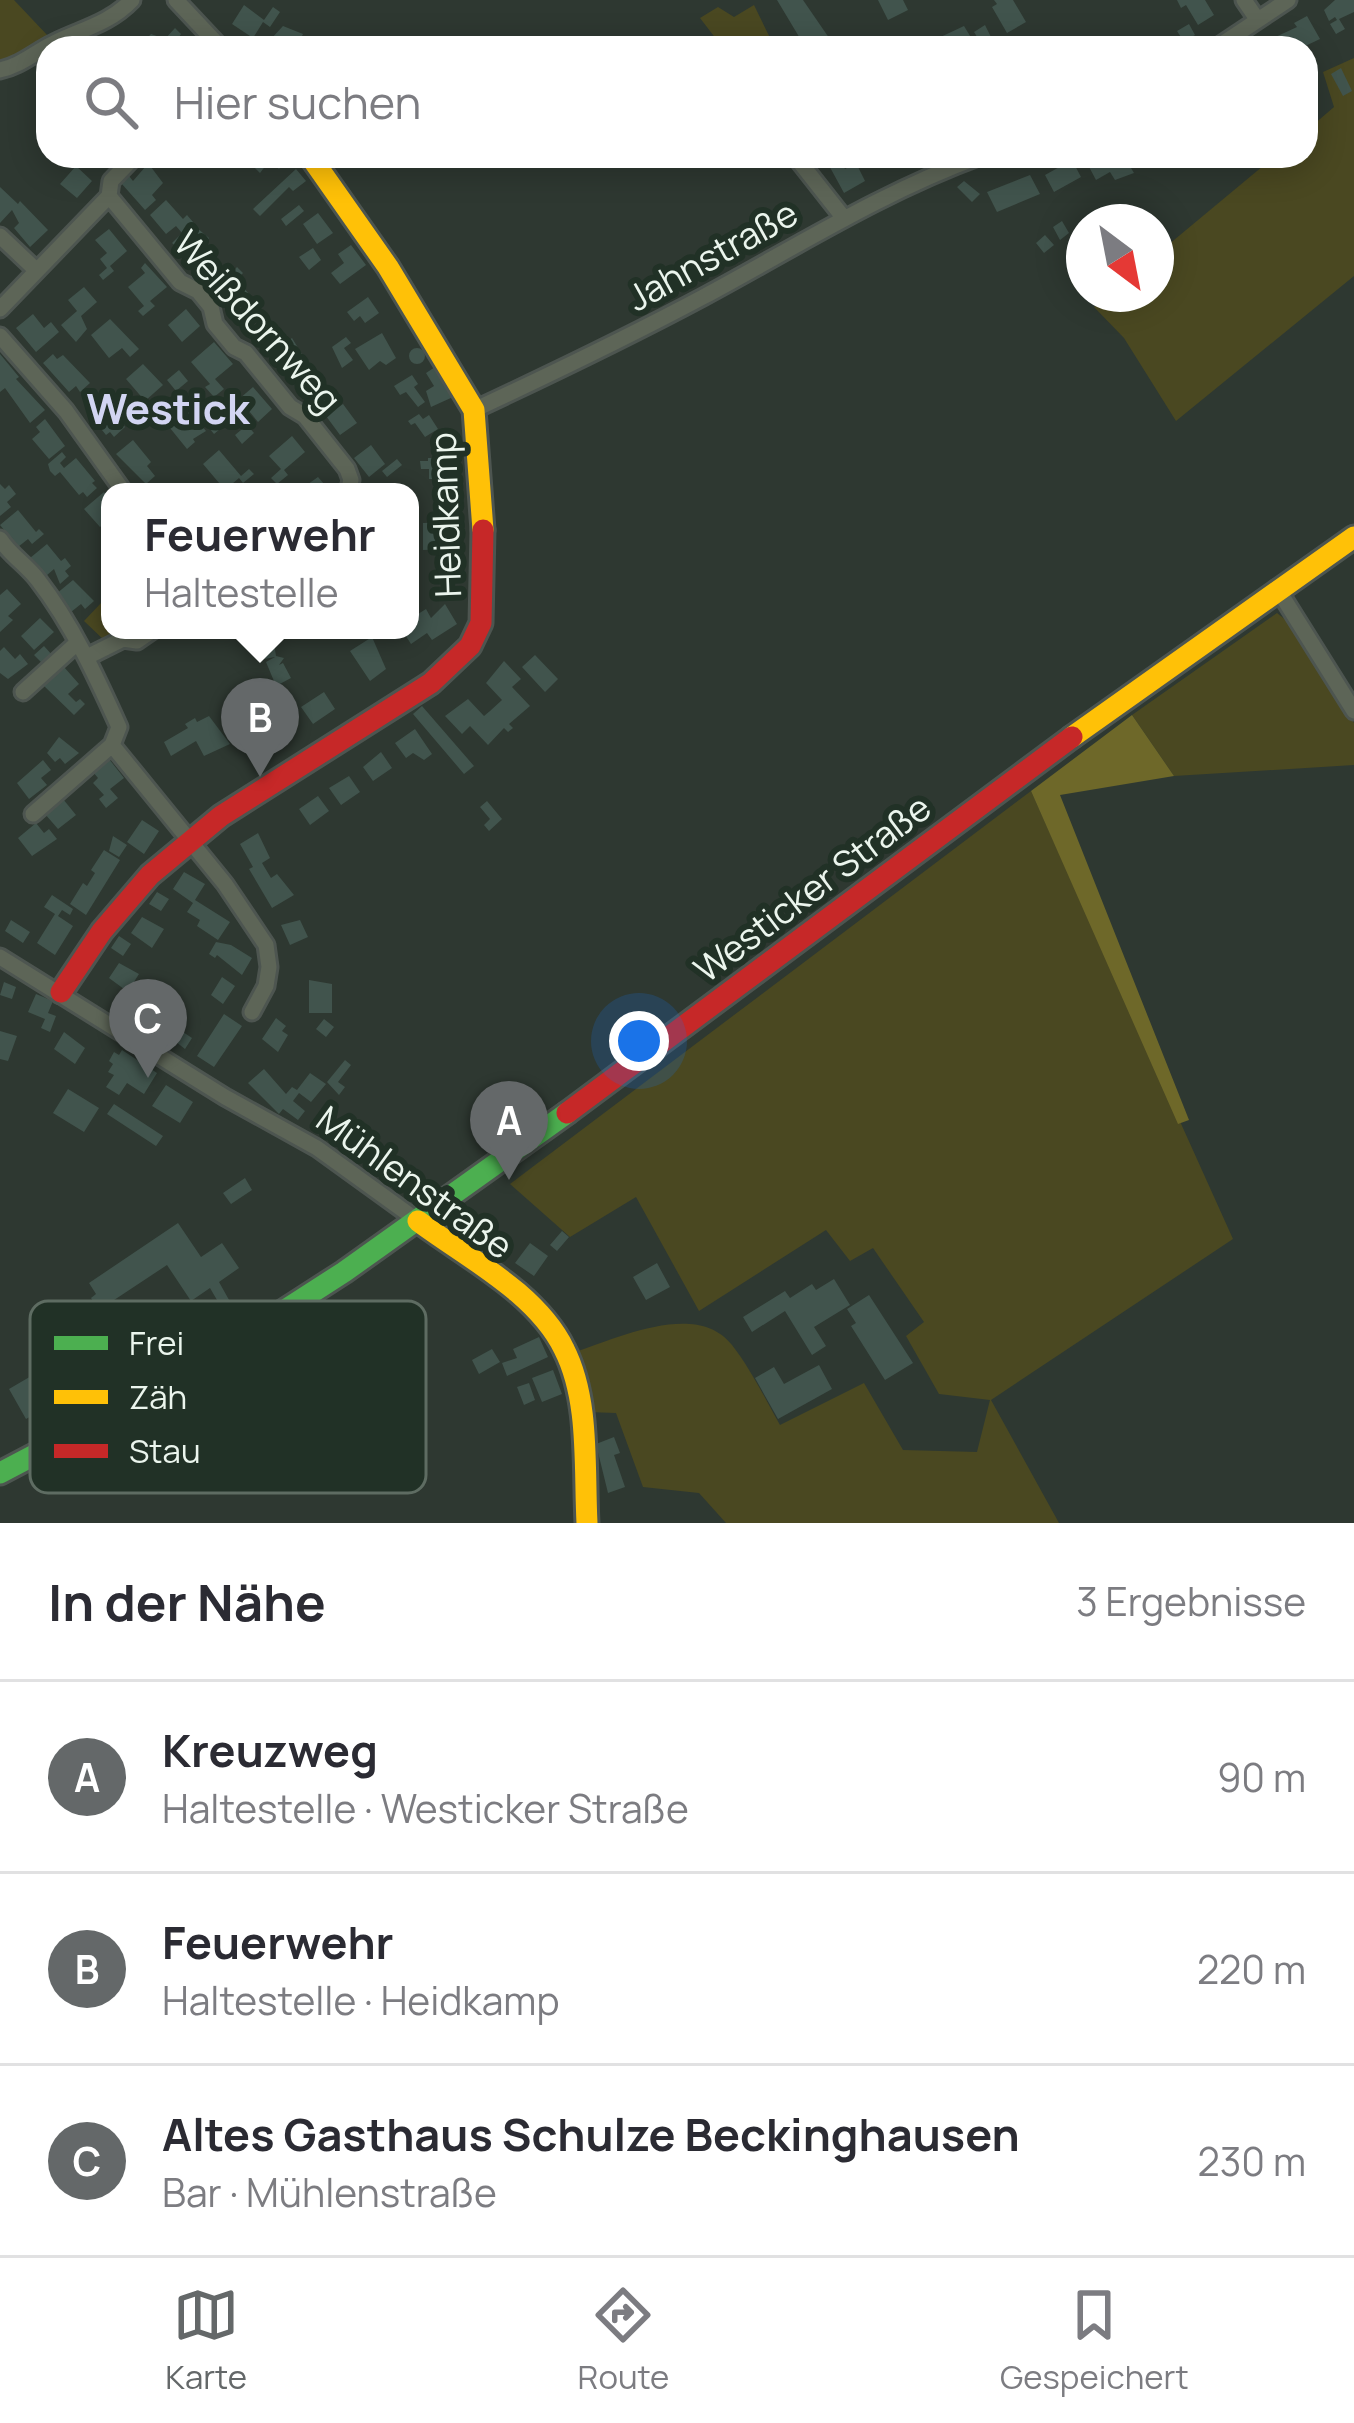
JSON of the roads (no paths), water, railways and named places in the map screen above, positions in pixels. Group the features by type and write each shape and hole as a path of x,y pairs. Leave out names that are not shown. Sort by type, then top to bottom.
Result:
{"street":[{"path":"68,36 103,23 132,0"},
{"path":"176,0 210,36"},
{"path":"1244,0 1257,19"},
{"path":"1233,36 1288,0"},
{"path":"0,80 8,68 36,53"},
{"path":"0,309 109,196 111,181 123,168"},
{"name":"Heidkamp","path":"61,992 122,906 189,841 431,682 470,646 481,623 483,522 474,410 388,267 318,168"},
{"path":"804,168 843,217"},
{"name":"Jahnstraße","path":"474,410 704,296 843,217 948,168"},
{"name":"Weißdornweg","path":"109,196 180,282 198,291 234,347 246,353 290,407 305,416 346,469 350,483"},
{"path":"0,236 36,270"},
{"path":"0,336 66,411 118,483"},
{"name":"Westicker Straße","path":"301,1301 418,1221 1277,588 1354,537"},
{"path":"0,539 11,557 35,576 82,650 118,727 112,745 33,814"},
{"path":"1277,588 1354,711"},
{"path":"23,692 82,650 123,639"},
{"path":"112,745 255,924 266,945 266,986 252,1012"},
{"name":"Mühlenstraße","path":"0,957 225,1097 329,1155 529,1306 562,1345 575,1390 587,1523"},
{"name":"Westicker Straße","path":"0,1473 30,1457"}],"place":[{"name":"Feuerwehr","path":"260,777"},
{"name":"Altes Gasthaus Schulze Beckinghausen","path":"148,1078"},
{"name":"Kreuzweg","path":"509,1180"}],"district":[{"name":"Westick","path":"168,408"}]}
